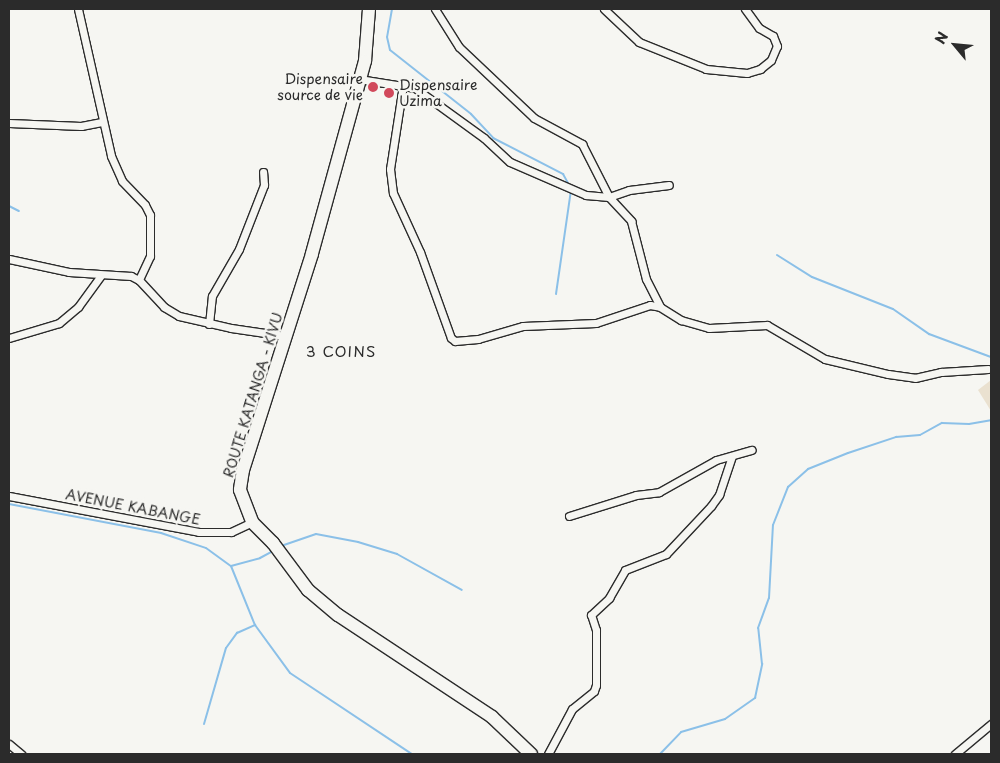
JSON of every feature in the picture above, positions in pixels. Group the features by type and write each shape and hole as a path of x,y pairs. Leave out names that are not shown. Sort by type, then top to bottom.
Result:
{"highway":[{"name":"ROUTE KATANGA - KIVU","path":"369,9 364,61 314,245 242,476 240,490 252,522 273,543 308,590 321,601 492,717 531,754"}],"street":[{"path":"78,9 102,122 122,181 145,205 150,215 150,256 139,280"},
{"path":"436,9 459,47 534,118 582,144 609,198 631,221 646,279 660,307"},
{"path":"604,9 639,42 706,68 747,73 760,69 771,60 777,46 773,36 759,28 745,9"},
{"path":"359,79 415,88 440,104 510,162 577,192 609,198 629,190 669,185"},
{"path":"403,85 390,170 393,193 420,252 451,338 460,341 478,339 524,326 578,326 611,319 650,305 660,307 681,320 709,328 767,325 811,354 888,374 915,378 988,369"},
{"path":"9,123 81,126 102,122"},
{"path":"209,324 212,296 239,249 264,186 263,172"},
{"path":"9,259 101,275 120,274 139,280 164,307 179,316 209,324 285,336"},
{"path":"9,338 59,324 78,307 101,275"},
{"path":"569,516 636,495 659,492 716,460 752,450"},
{"path":"548,754 572,709 594,691 596,685 596,630 591,615 610,598 625,570 666,554 711,506 718,495 732,456"},
{"name":"AVENUE KABANGE","path":"9,496 212,533 231,532 252,522"},
{"path":"955,754 991,724"},
{"path":"9,744 21,754"}],"shaded area":[{"path":"991,380 991,411 978,390"}],"waterway":[{"path":"392,9 387,37 390,50 471,114 493,138 563,174 569,185"},
{"path":"556,294 571,190"},
{"path":"9,206 19,211"},
{"path":"777,255 812,277 893,309 929,334 991,357"},
{"path":"660,754 681,732 725,719 755,698 762,664 758,628 769,598 773,525 788,487 808,469 896,437 920,435 942,423 969,424 991,420"},
{"path":"9,504 161,533 206,548 231,566 255,625 290,673 412,754"},
{"path":"281,546 316,534 358,542 397,554 462,590"},
{"path":"231,566 260,558 273,551"},
{"path":"204,724 226,648 237,633 255,625"}],"place":[{"name":"Dispensaire source de vie","path":"373,87"},
{"name":"Dispensaire Uzima","path":"389,93"}],"district":[{"name":"3 COINS","path":"341,351"}]}
